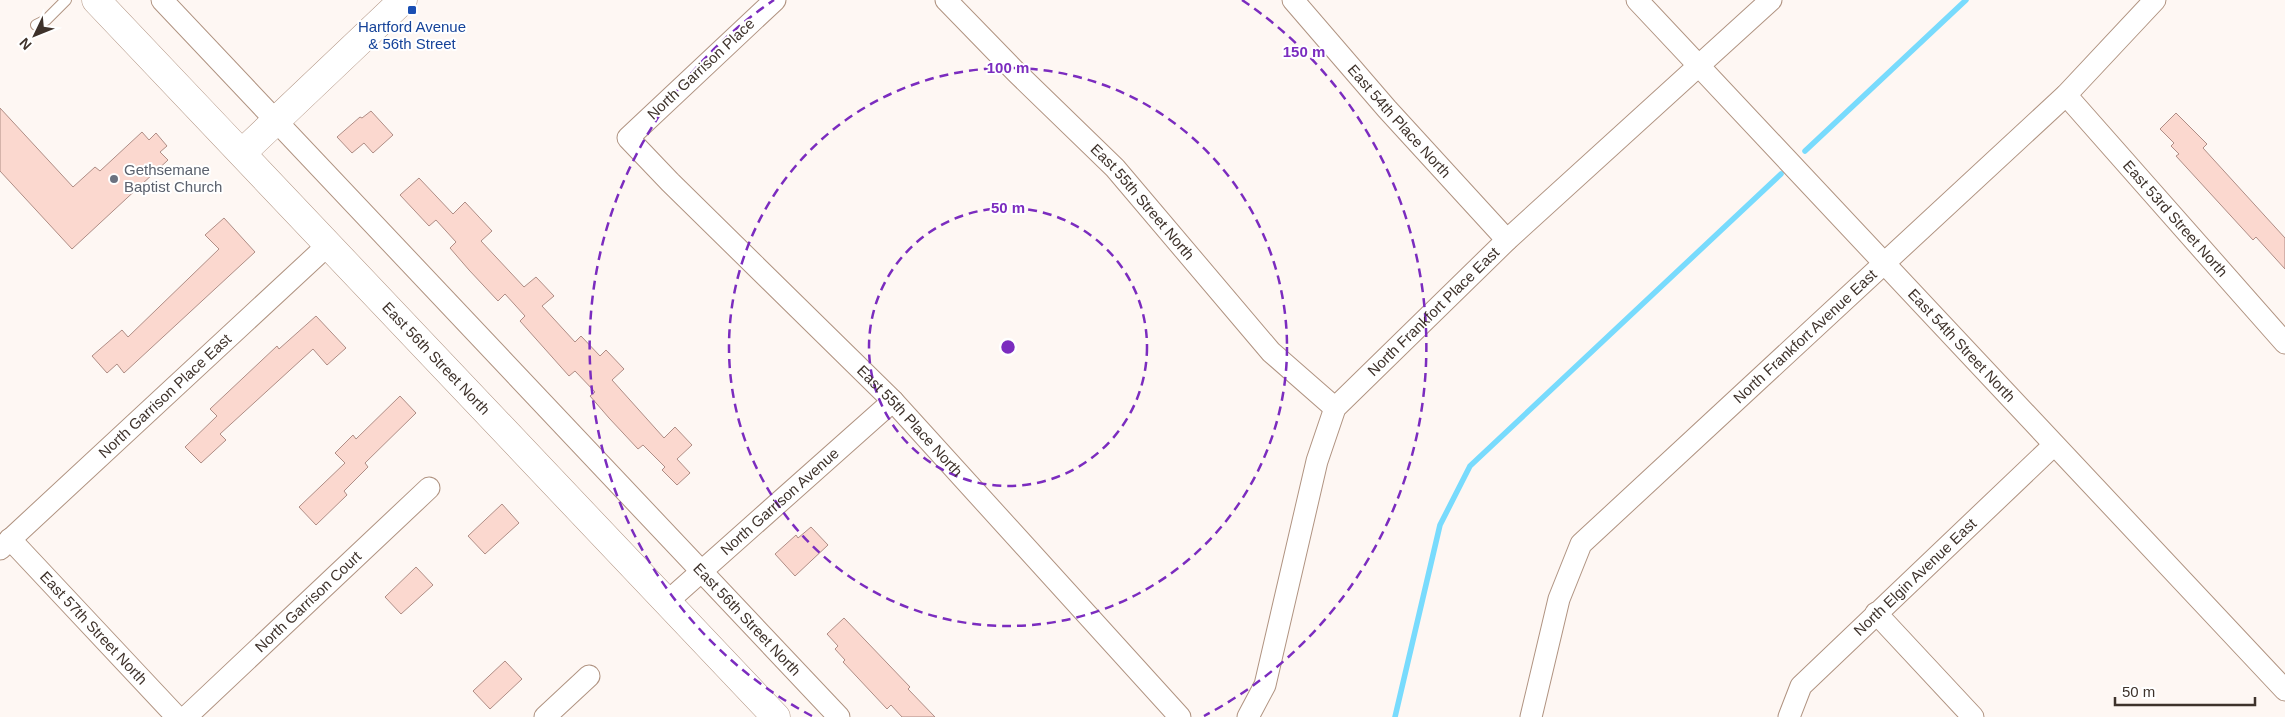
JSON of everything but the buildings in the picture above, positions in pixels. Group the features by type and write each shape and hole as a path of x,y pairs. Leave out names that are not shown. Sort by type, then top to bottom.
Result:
{"street":[{"name":"East 56th Street North","path":"96,0 776,717"},
{"name":"East 56th Street North","path":"162,0 839,717"},
{"path":"242,153 403,0"},
{"name":"North Garrison Place","path":"628,138 775,0"},
{"name":"East 55th Street North","path":"946,0 1016,72 1115,168 1272,352 1335,408"},
{"name":"East 54th Place North","path":"1294,0 1387,108 1507,240"},
{"name":"East 54th Street North","path":"1637,0 2285,690"},
{"name":"North Frankfort Place East","path":"1248,717 1265,685 1317,461 1335,408 1507,240 1700,67 1771,0"},
{"name":"North Frankfort Avenue East","path":"1531,717 1559,598 1581,544 2066,95 2155,0"},
{"name":"East 53rd Street North","path":"2066,95 2285,343"},
{"name":"East 55th Place North","path":"628,138 670,182 893,400 1180,717"},
{"name":"North Garrison Place East","path":"5,544 329,244"},
{"name":"North Garrison Avenue","path":"667,602 893,400"},
{"name":"North Elgin Avenue East","path":"1789,717 1801,686 2054,445"},
{"name":"North Garrison Court","path":"186,717 429,488"},
{"name":"East 57th Street North","path":"5,544 177,717"},
{"path":"1876,613 1973,717"},
{"path":"545,717 589,676"}],"lane":[{"path":"36,25 46,20 66,0"}],"waterway":[{"path":"1805,151 1966,0"},
{"path":"1395,717 1440,525 1470,466 1781,174"}],"place":[{"name":"Hartford Avenue & 56th Street","path":"412,10"},
{"name":"Gethsemane Baptist Church","path":"114,179"}]}
